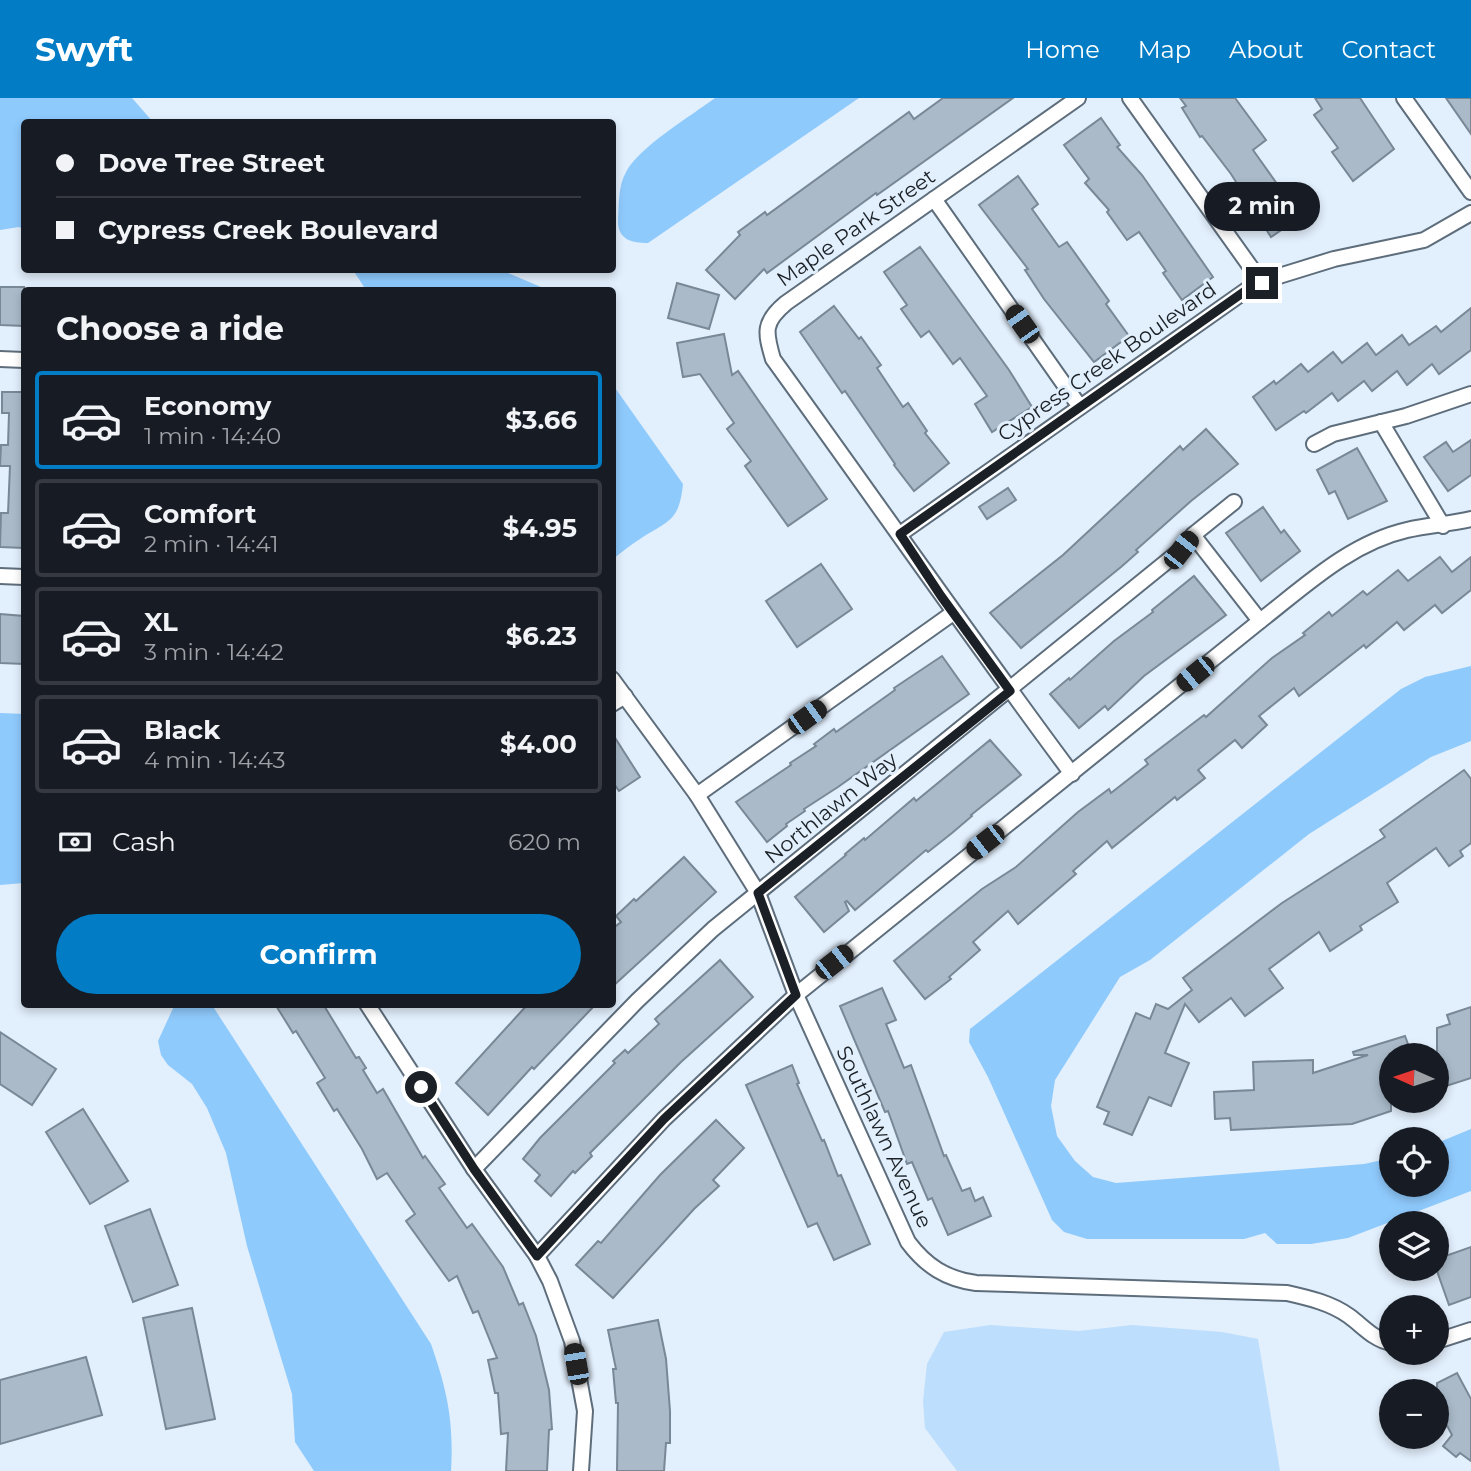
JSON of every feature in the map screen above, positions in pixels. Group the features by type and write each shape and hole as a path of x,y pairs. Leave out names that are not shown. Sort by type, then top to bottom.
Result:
{"street":[{"name":"Maple Park Street","path":"1072,774 953,613 900,534 772,359 766,336 772,314 786,303 1078,98"},
{"path":"1130,98 1262,283"},
{"path":"1404,98 1471,192"},
{"path":"934,199 1080,407"},
{"name":"Cypress Creek Boulevard","path":"900,534 1248,289 1334,259 1424,240 1471,213"},
{"path":"0,359 21,360"},
{"path":"1314,444 1333,434 1430,409 1471,394"},
{"path":"1381,422 1443,526"},
{"name":"Northlawn Way","path":"474,1169 637,1001 713,929 1010,691 1181,550 1193,536 1234,502"},
{"path":"537,1256 664,1119 796,995 1260,621 1334,563 1368,543 1407,530 1443,526 1471,519"},
{"path":"1193,536 1260,621"},
{"path":"0,576 21,577"},
{"path":"697,795 953,613"},
{"name":"Southlawn Avenue","path":"619,700 697,795 758,893 796,995 908,1242 919,1257 937,1271 956,1280 976,1283 1287,1293 1331,1306 1379,1338"},
{"path":"370,1008 474,1169 537,1256 550,1281 572,1341 584,1411 581,1471"},
{"path":"1449,1337 1471,1330"}],"shaded area":[{"path":"990,1325 1079,1331 1132,1325 1222,1332 1258,1339 1280,1471 957,1471 925,1428 923,1401 927,1364 944,1332"}],"water":[{"path":"0,98 132,98 150,119 21,119 21,228 0,230"},
{"path":"715,98 859,98 648,243 627,239 620,232 618,221 620,189 626,172 654,142"},
{"path":"355,273 508,273 541,287 364,287"},
{"path":"616,389 683,484 679,506 671,519 616,557"},
{"path":"1471,666 1471,741 1431,757 1309,834 1150,960 1120,977 1055,1080 1051,1106 1057,1136 1075,1161 1093,1177 1116,1183 1379,1161 1379,1197 1449,1197 1449,1138 1471,1129 1471,1191 1419,1211 1379,1211 1379,1226 1348,1238 1311,1244 1277,1244 1265,1233 1244,1239 1087,1239 1064,1232 1052,1220 988,1077 969,1042 970,1029 1401,689 1425,677"},
{"path":"0,713 21,714 21,883 0,885"},
{"path":"173,1008 214,1008 431,1344 448,1406 451,1471 314,1471 295,1442 292,1394 247,1246 226,1153 207,1108 192,1084 168,1065 161,1055 158,1041"}],"building":[{"path":"943,98 1013,98 767,273 764,269 735,299 706,270 740,235 738,232 765,212 767,215 909,112 914,119"},
{"path":"1180,98 1235,98 1266,140 1253,150 1280,188 1286,184 1306,213 1271,237 1231,174 1202,136 1200,137 1182,108 1186,106"},
{"path":"1315,98 1360,98 1394,149 1353,181 1332,152 1338,148 1314,115 1322,109"},
{"path":"1446,98 1471,98 1471,134"},
{"path":"1101,118 1120,145 1117,147 1142,175 1213,277 1182,300 1139,232 1127,240 1107,212 1109,210 1085,183 1089,179 1064,145"},
{"path":"1018,176 1038,204 1032,209 1059,247 1067,242 1109,301 1106,304 1129,336 1094,362 1044,299 1025,270 1028,269 979,205"},
{"path":"920,247 1009,370 1032,407 992,432 975,404 987,396 960,358 953,364 929,331 921,337 901,309 907,305 884,272"},
{"path":"677,283 719,295 709,329 668,318"},
{"path":"0,287 21,287 21,326 0,325"},
{"path":"834,306 881,365 877,368 903,407 908,403 927,431 925,433 949,463 914,491 845,391 842,393 800,332"},
{"path":"1471,308 1471,350 1439,374 1432,364 1407,385 1397,371 1372,391 1364,381 1338,401 1332,393 1306,413 1304,411 1276,430 1253,397 1274,381 1276,384 1301,364 1308,372 1333,352 1342,363 1367,343 1376,355 1402,335 1409,345 1436,326 1441,332"},
{"path":"724,334 732,375 738,371 827,499 788,526 745,466 751,461 727,429 734,423 700,374 683,377 677,343"},
{"path":"2,392 21,392 21,548 0,547 1,513 8,513 10,466 0,466 1,445 8,445 9,413 2,413"},
{"path":"1206,429 1238,464 1191,501 1121,567 1021,648 990,613 1063,555 1180,446 1183,450"},
{"path":"1471,440 1471,475 1448,491 1424,457 1446,442 1453,452"},
{"path":"1357,448 1387,501 1348,519 1335,491 1329,494 1317,470"},
{"path":"1008,488 1016,500 987,519 979,507"},
{"path":"1263,507 1281,533 1284,530 1300,551 1261,581 1226,533"},
{"path":"1440,557 1452,572 1471,557 1471,590 1442,613 1435,605 1404,630 1397,622 1299,696 1294,688 1259,716 1267,725 1242,748 1235,740 1198,770 1205,778 1177,800 1175,797 1112,848 1107,841 1073,871 1076,874 1018,924 1008,911 973,942 980,950 949,977 951,979 925,999 894,961 982,889 1016,867 1078,812 1109,789 1111,793 1148,764 1145,760 1204,715 1206,717 1329,612 1332,616 1363,591 1367,595 1398,570 1408,581"},
{"path":"821,564 852,609 797,647 766,601"},
{"path":"1194,576 1226,615 1144,676 1108,710 1105,706 1079,728 1050,694"},
{"path":"0,614 21,616 21,664 0,663"},
{"path":"942,656 969,694 804,809 805,811 767,842 736,802 791,765 790,763 816,746 814,744 834,729 836,732"},
{"path":"616,739 640,777 619,791 616,787"},
{"path":"990,740 1021,775 855,910 845,902 849,911 824,932 795,897 864,838 865,840 914,798 916,801"},
{"path":"1464,770 1471,779 1471,843 1460,851 1463,856 1449,866 1436,848 1387,883 1398,902 1360,926 1362,930 1330,951 1319,932 1269,969 1283,988 1245,1016 1231,998 1199,1022 1185,1004 1165,1053 1189,1063 1171,1106 1149,1097 1132,1135 1104,1124 1109,1112 1097,1107 1136,1013 1150,1019 1156,1004 1168,1009 1192,990 1183,978 1282,903 1385,837 1380,830"},
{"path":"684,857 716,892 616,983 616,926 621,922 616,916 634,899 636,901"},
{"path":"720,960 753,997 681,1062 551,1196 535,1181 540,1175 523,1159 540,1138 615,1063 613,1061 625,1050 628,1053 659,1024 655,1019"},
{"path":"882,988 896,1020 886,1024 904,1068 911,1065 944,1156 946,1155 962,1191 970,1188 975,1201 983,1197 991,1216 948,1235 932,1198 928,1200 912,1162 907,1164 888,1111 885,1112 840,1006"},
{"path":"1471,1007 1471,1078 1449,1085 1449,1043 1437,1043 1437,1028 1450,1024 1447,1015"},
{"path":"277,1008 325,1008 356,1058 359,1057 366,1068 363,1070 377,1093 383,1089 423,1158 425,1156 445,1184 439,1188 467,1228 472,1224 503,1267 519,1305 523,1303 536,1336 549,1390 552,1429 549,1430 547,1471 506,1471 508,1433 501,1434 498,1393 495,1393 488,1360 497,1358 478,1311 473,1313 457,1276 449,1281 406,1221 415,1214 387,1173 377,1179 337,1109 334,1111 317,1083 325,1078 296,1031 293,1033"},
{"path":"524,1008 592,1008 488,1115 456,1083"},
{"path":"0,1032 56,1069 32,1105 0,1084"},
{"path":"1405,1036 1408,1043 1382,1043"},
{"path":"1379,1044 1379,1113 1385,1113 1352,1124 1231,1130 1230,1118 1215,1119 1214,1092 1254,1090 1253,1062 1313,1060 1313,1073 1368,1055 1354,1055 1353,1052"},
{"path":"792,1065 799,1083 797,1084 838,1176 841,1175 870,1244 834,1260 817,1223 808,1227 746,1085"},
{"path":"83,1109 128,1181 90,1204 46,1132"},
{"path":"716,1120 744,1148 713,1180 719,1186 694,1209 613,1298 576,1265 598,1241 601,1243 660,1175"},
{"path":"150,1209 178,1285 133,1302 105,1226"},
{"path":"1471,1247 1471,1297 1449,1305 1449,1295 1445,1295 1441,1281 1449,1281 1449,1255"},
{"path":"192,1308 215,1419 166,1429 143,1318"},
{"path":"658,1320 666,1359 670,1411 670,1443 666,1443 664,1471 617,1471 618,1403 613,1369 616,1369 608,1330"},
{"path":"86,1357 102,1415 0,1444 0,1380"},
{"path":"1457,1373 1471,1399 1471,1461 1460,1453 1456,1457 1447,1449 1449,1449 1449,1439 1452,1435 1449,1429 1449,1379 1445,1379"}],"route":[{"path":"421,1087 474,1169 537,1256 664,1119 796,995 758,893 1010,691 900,534 1248,289 1262,283"}]}
